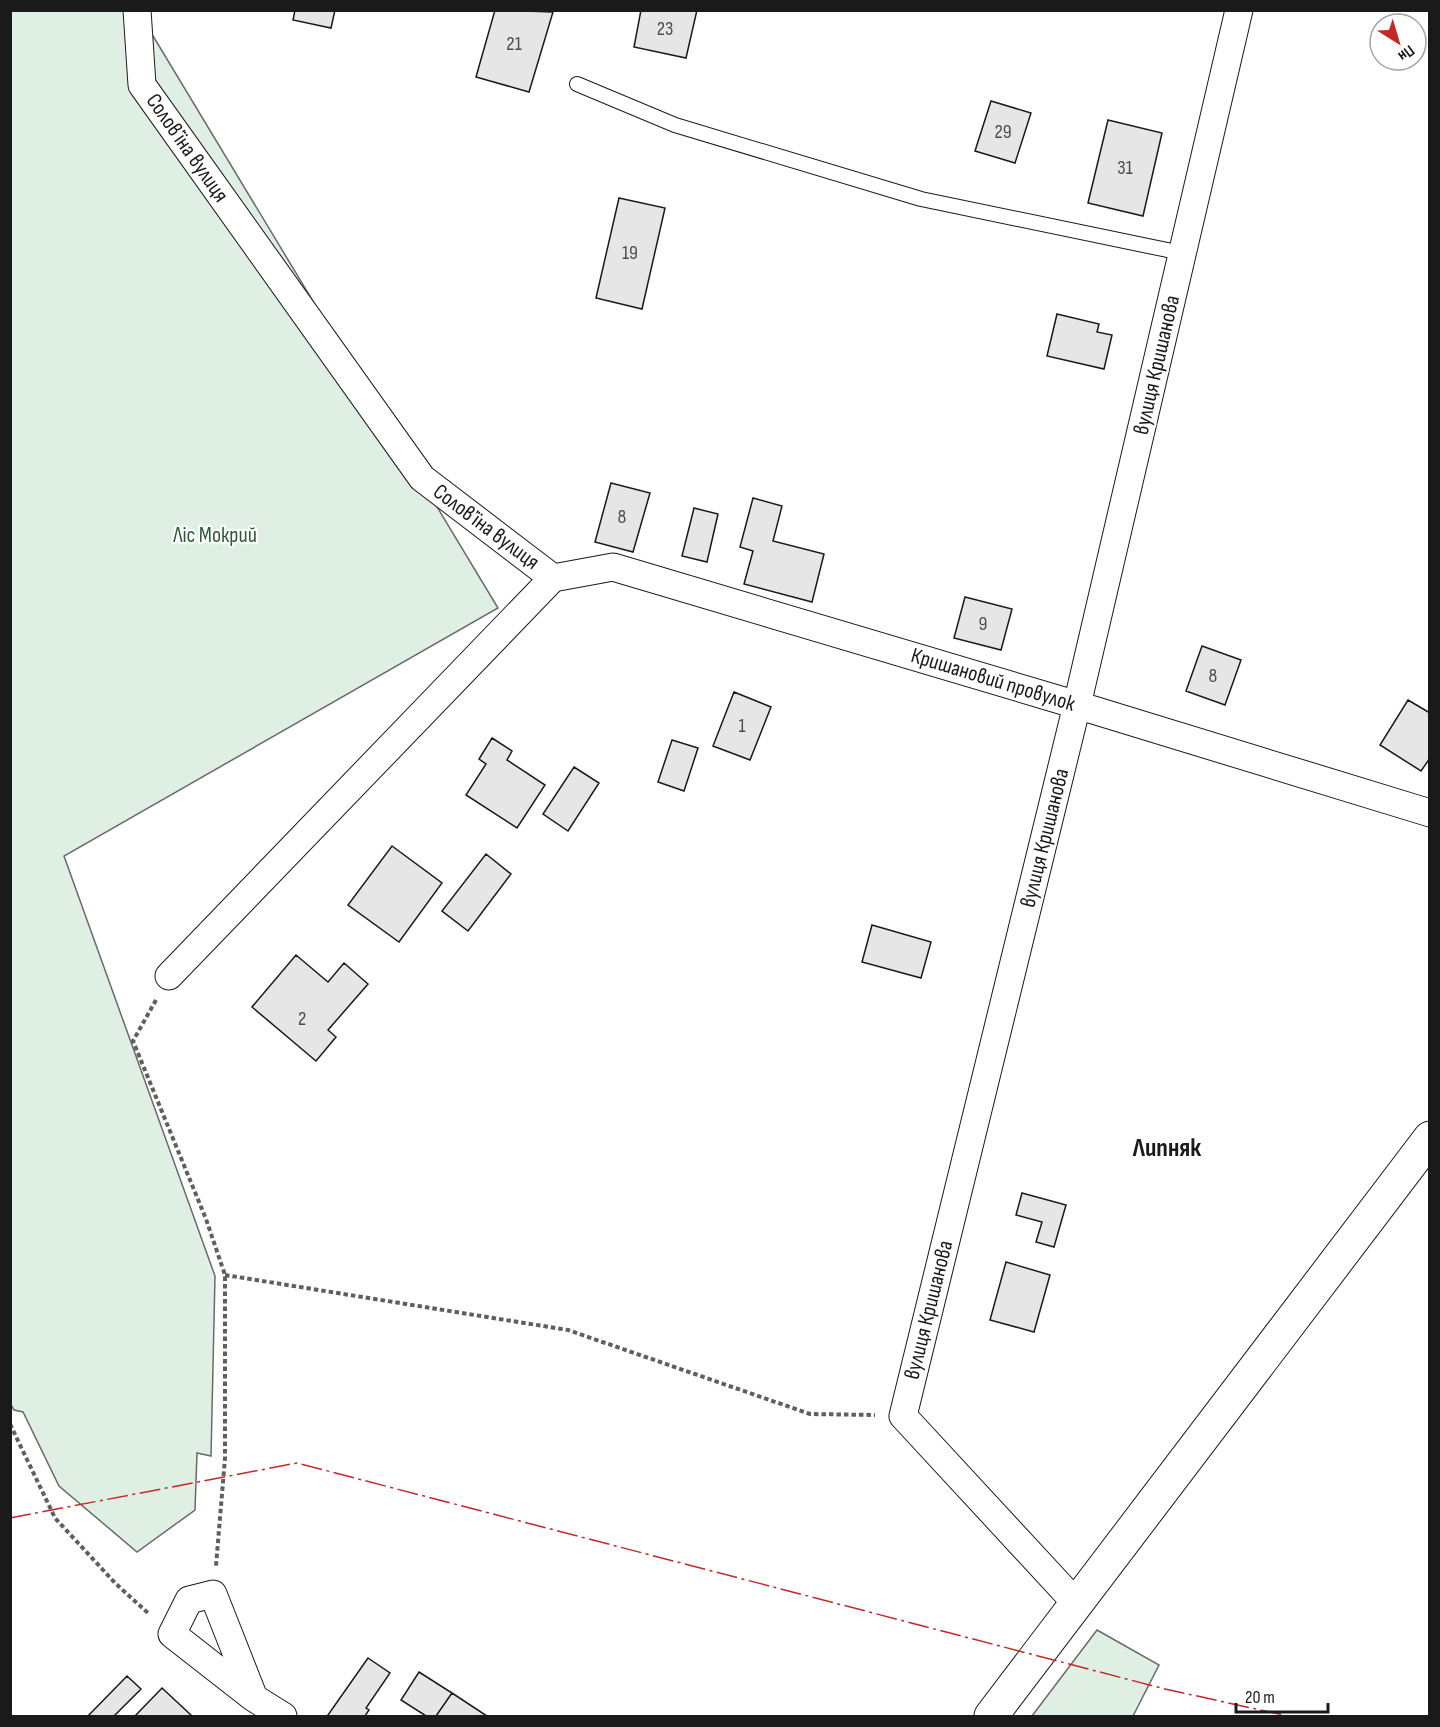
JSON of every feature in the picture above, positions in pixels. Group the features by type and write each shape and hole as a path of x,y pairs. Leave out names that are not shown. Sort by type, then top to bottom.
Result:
{"main road":[{"path":"991,1716 1430,1138"}],"street":[{"name":"Соловʼїна вулиця","path":"137,10 141,85 422,478 553,578 169,976"},
{"name":"вулиця Кришанова","path":"903,1416 1077,705 1239,10"},
{"name":"Кришановий провулок","path":"553,578 613,567 1430,813"},
{"path":"903,1416 1076,1603"},
{"path":"254,1698 213,1594 189,1600 172,1634 254,1698 283,1716"}],"lane":[{"path":"577,84 675,125 921,199 1182,253"}],"path":[{"path":"169,976 134,1041 206,1219 225,1275 225,1458 213,1594"},
{"path":"225,1275 568,1330 810,1414 903,1416"},
{"path":"10,1424 55,1518 115,1583 172,1634"}],"green space":[{"name":"Ліс Мокрий","path":"10,11 138,11 498,608 64,856 215,1276 211,1456 197,1453 195,1510 137,1552 59,1486 23,1412 14,1410 11,1405"},
{"path":"1097,1630 1159,1665 1133,1716 1032,1716"}],"building":[{"path":"295,10 335,10 331,28 293,20"},
{"path":"495,10 553,12 529,92 476,77"},
{"path":"641,10 697,10 686,58 634,47"},
{"path":"991,101 1031,113 1015,163 975,151"},
{"path":"1108,120 1162,133 1143,216 1088,203"},
{"path":"619,198 665,208 642,309 596,298"},
{"path":"1057,314 1099,324 1097,332 1112,335 1104,369 1047,356"},
{"path":"611,483 650,493 633,552 595,542"},
{"path":"753,498 782,506 773,541 824,554 812,602 744,584 753,551 740,547"},
{"path":"694,508 718,514 707,562 682,556"},
{"path":"965,597 1012,609 1001,650 954,638"},
{"path":"1202,646 1241,660 1225,705 1186,691"},
{"path":"734,692 771,707 750,760 713,746"},
{"path":"1408,700 1430,713 1430,758 1421,771 1380,745"},
{"path":"492,738 512,751 507,760 545,785 517,828 466,795 486,764 479,759"},
{"path":"672,740 698,748 684,791 658,782"},
{"path":"574,767 599,783 568,831 543,814"},
{"path":"392,846 442,883 399,942 348,905"},
{"path":"486,854 511,874 468,931 442,911"},
{"path":"872,925 931,942 921,978 862,962"},
{"path":"296,955 328,982 344,963 368,984 328,1030 336,1037 316,1061 252,1007"},
{"path":"1022,1193 1066,1205 1054,1247 1036,1242 1042,1222 1016,1215"},
{"path":"1006,1262 1050,1275 1034,1332 990,1320"},
{"path":"368,1658 390,1673 366,1708 369,1710 365,1716 328,1715"},
{"path":"419,1672 452,1693 436,1716 426,1716 401,1700"},
{"path":"127,1676 141,1689 114,1716 88,1716"},
{"path":"162,1688 192,1716 135,1716"},
{"path":"452,1693 487,1716 436,1716"}],"power":[{"path":"10,1518 297,1463 1165,1689 1288,1716"}],"district":[{"name":"Липняк","path":"1167,1148"}]}
